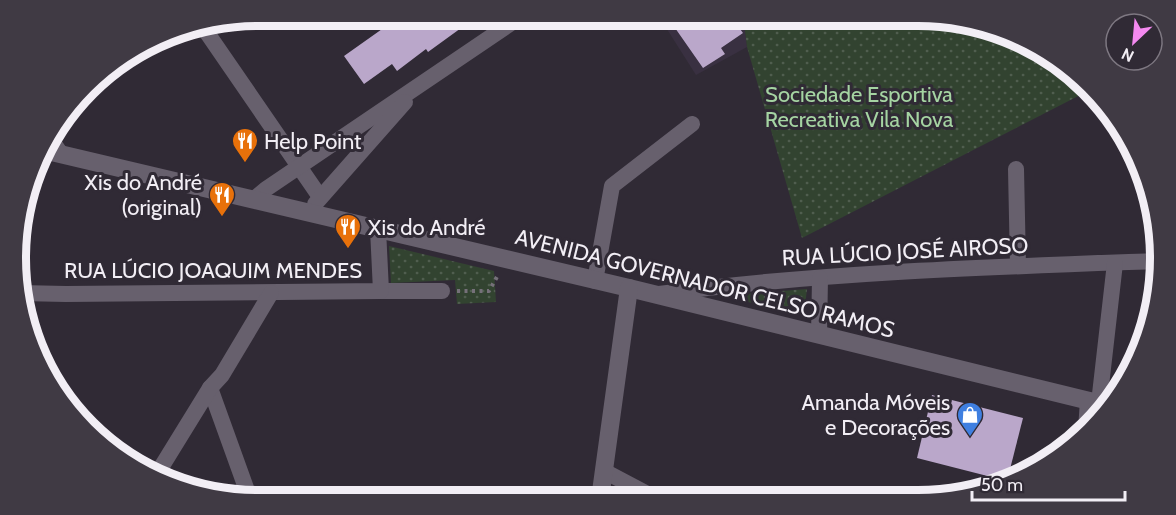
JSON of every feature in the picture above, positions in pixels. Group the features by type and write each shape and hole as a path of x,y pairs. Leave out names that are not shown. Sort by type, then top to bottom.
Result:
{"main road":[{"name":"AVENIDA GOVERNADOR CELSO RAMOS","path":"51,152 595,280 1099,403"},
{"path":"601,490 628,288"}],"street":[{"path":"253,200 299,166 507,26"},
{"path":"206,31 320,197"},
{"path":"308,212 422,84"},
{"path":"595,280 612,186 692,124"},
{"path":"55,145 61,154"},
{"path":"1016,169 1018,266"},
{"name":"RUA LÚCIO JOAQUIM MENDES","path":"28,293 381,291 378,229"},
{"name":"RUA LÚCIO JOSÉ AIROSO","path":"655,295 711,287 820,278 1018,266 1150,261"},
{"path":"1099,403 1115,263"},
{"path":"819,335 820,278"},
{"path":"381,291 441,291"},
{"path":"160,468 210,388 222,375 266,293"},
{"path":"210,388 246,489"},
{"path":"604,471 640,490"}],"path":[{"path":"441,291 489,291 506,260"}],"shaded area":[{"path":"665,26 744,26 747,47 696,75"}],"green space":[{"name":"Sociedade Esportiva Recreativa Vila Nova","path":"744,26 949,27 979,33 1021,49 1060,73 1083,93 802,238 747,47"},
{"path":"389,246 494,271 496,302 457,304 455,280 391,283"},
{"path":"807,289 804,314 743,301 732,295"}],"building":[{"path":"386,26 464,26 428,52 426,49 397,71 392,64 364,84 344,56"},
{"path":"674,26 738,26 743,33 721,48 725,54 703,68"},
{"name":"Amanda Móveis e Decorações","path":"932,395 1023,418 1010,471 1007,472 992,477 917,458"}],"place":[{"name":"Help Point","path":"245,164"},
{"name":"Xis do André (original)","path":"222,218"},
{"name":"Xis do André","path":"348,250"},
{"name":"Amanda Móveis e Decorações","path":"970,438"}]}
